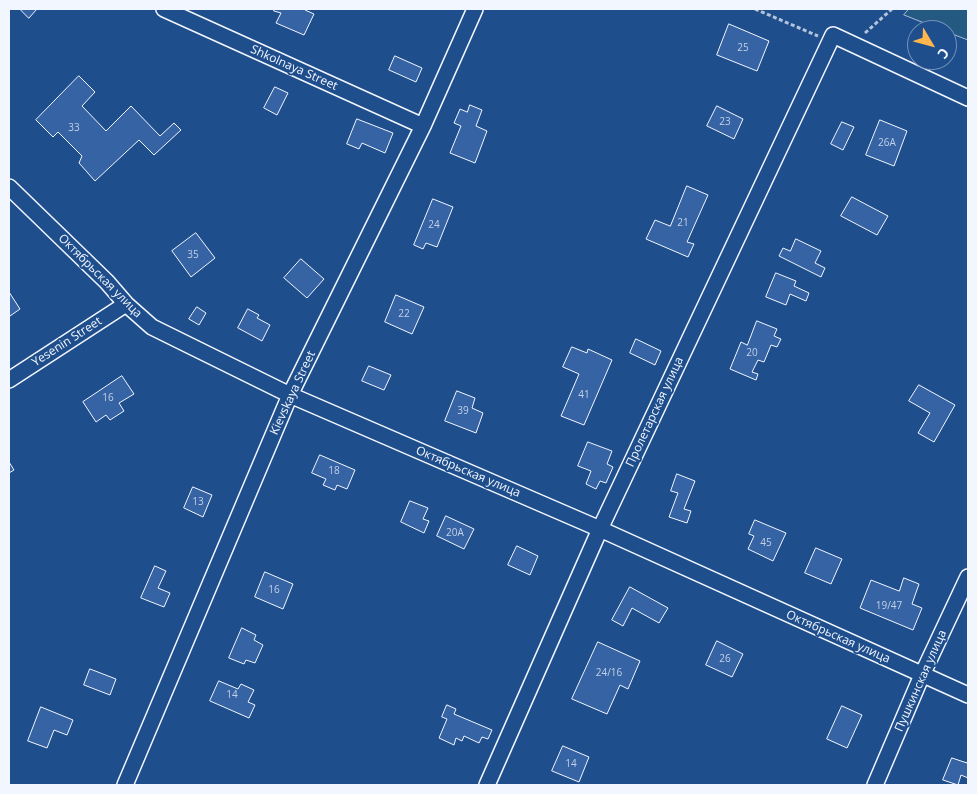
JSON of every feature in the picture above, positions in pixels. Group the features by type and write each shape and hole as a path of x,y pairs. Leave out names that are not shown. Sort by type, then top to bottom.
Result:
{"street":[{"name":"Shkolnaya Street","path":"164,9 423,126"},
{"name":"Kievskaya Street","path":"126,785 290,395 423,126 475,9"},
{"path":"830,41 833,35 968,98"},
{"name":"Пролетарская улица","path":"487,785 600,529 830,41"},
{"name":"Октябрьская улица","path":"9,187 107,282 126,304 152,327 290,395 600,529 968,695"},
{"name":"Yesenin Street","path":"9,380 126,304"},
{"name":"Пушкинская улица","path":"875,785 922,675 968,577"}],"path":[{"path":"755,9 830,41"},
{"path":"852,44 892,9"}],"shaded area":[{"path":"909,9 968,9 968,40 957,36 957,20 917,20 904,15"}],"building":[{"path":"20,9 37,9 29,18"},
{"path":"275,9 306,9 314,14 304,35 276,23 281,13 274,11"},
{"path":"729,24 769,41 757,71 717,55"},
{"path":"395,56 422,68 416,82 389,70"},
{"path":"79,76 95,92 82,106 106,131 131,106 160,136 174,123 181,130 154,155 139,140 95,181 79,163 82,156 58,132 53,137 36,120"},
{"path":"275,87 288,93 277,115 264,108"},
{"path":"470,105 482,110 476,126 487,131 475,163 450,153 461,126 454,123 460,109 467,112"},
{"path":"717,106 743,119 734,139 707,126"},
{"path":"357,119 393,133 385,153 362,143 359,149 347,144"},
{"path":"880,120 907,131 894,166 866,155"},
{"path":"842,122 854,127 843,150 831,144"},
{"path":"687,186 708,195 687,242 694,244 688,257 646,239 655,220 670,226"},
{"path":"852,197 888,216 877,235 841,216"},
{"path":"433,199 453,207 437,247 426,243 423,249 414,245"},
{"path":"196,233 215,258 191,277 172,251"},
{"path":"796,239 821,251 815,263 825,268 821,277 779,256 783,248 790,251"},
{"path":"301,259 324,279 307,298 284,278"},
{"path":"776,273 796,281 794,286 809,293 806,301 790,294 786,305 766,297"},
{"path":"9,292 20,309 10,316 9,314"},
{"path":"396,295 424,307 412,334 385,322"},
{"path":"197,307 206,313 199,325 189,319"},
{"path":"248,309 259,315 257,318 270,325 262,341 238,328"},
{"path":"757,321 777,329 774,336 781,339 777,347 771,345 764,362 758,360 752,372 758,374 756,380 730,369 741,342 747,345"},
{"path":"636,339 661,351 655,365 630,353"},
{"path":"572,347 587,353 588,349 612,360 584,425 561,416 579,374 563,367"},
{"path":"369,366 391,375 384,390 362,381"},
{"path":"122,376 134,394 119,403 124,411 110,420 106,415 96,422 83,402"},
{"path":"919,385 955,405 934,442 918,433 930,413 909,401"},
{"path":"457,391 475,398 472,408 483,413 476,433 445,421"},
{"path":"588,442 612,451 607,464 613,467 606,483 600,481 596,489 586,484 591,471 578,466"},
{"path":"320,455 355,470 347,489 337,485 335,490 323,485 326,479 312,473"},
{"path":"9,462 14,470 9,473"},
{"path":"677,474 695,481 684,509 691,511 687,523 669,517 678,493 671,491"},
{"path":"193,487 212,495 203,517 184,508"},
{"path":"410,501 428,508 423,519 429,521 424,533 401,522"},
{"path":"446,516 474,529 464,549 437,536"},
{"path":"755,520 786,533 773,561 748,549 754,536 749,534"},
{"path":"517,546 538,556 530,575 508,565"},
{"path":"816,548 842,559 831,584 805,573"},
{"path":"155,566 166,571 158,588 170,593 164,607 141,598"},
{"path":"265,572 293,584 283,609 255,597"},
{"path":"904,578 919,584 912,604 922,608 913,630 860,608 871,580 899,591"},
{"path":"630,587 668,608 659,623 632,608 623,626 612,620"},
{"path":"242,628 256,635 254,640 263,645 255,663 246,660 244,664 229,658"},
{"path":"717,641 743,654 732,677 706,665"},
{"path":"598,642 640,661 628,689 620,685 607,714 572,699"},
{"path":"90,669 116,679 110,695 84,685"},
{"path":"219,681 238,689 241,684 254,690 248,702 255,705 249,718 210,701"},
{"path":"447,705 456,709 454,714 492,730 488,739 482,737 479,743 464,736 462,741 456,738 454,745 439,738 447,719 442,717"},
{"path":"842,706 862,715 847,748 827,739"},
{"path":"41,707 73,720 67,735 54,730 47,748 28,741"},
{"path":"563,746 589,757 579,782 552,771"},
{"path":"952,758 967,763 968,759 968,778 961,775 958,785 943,780"}]}
